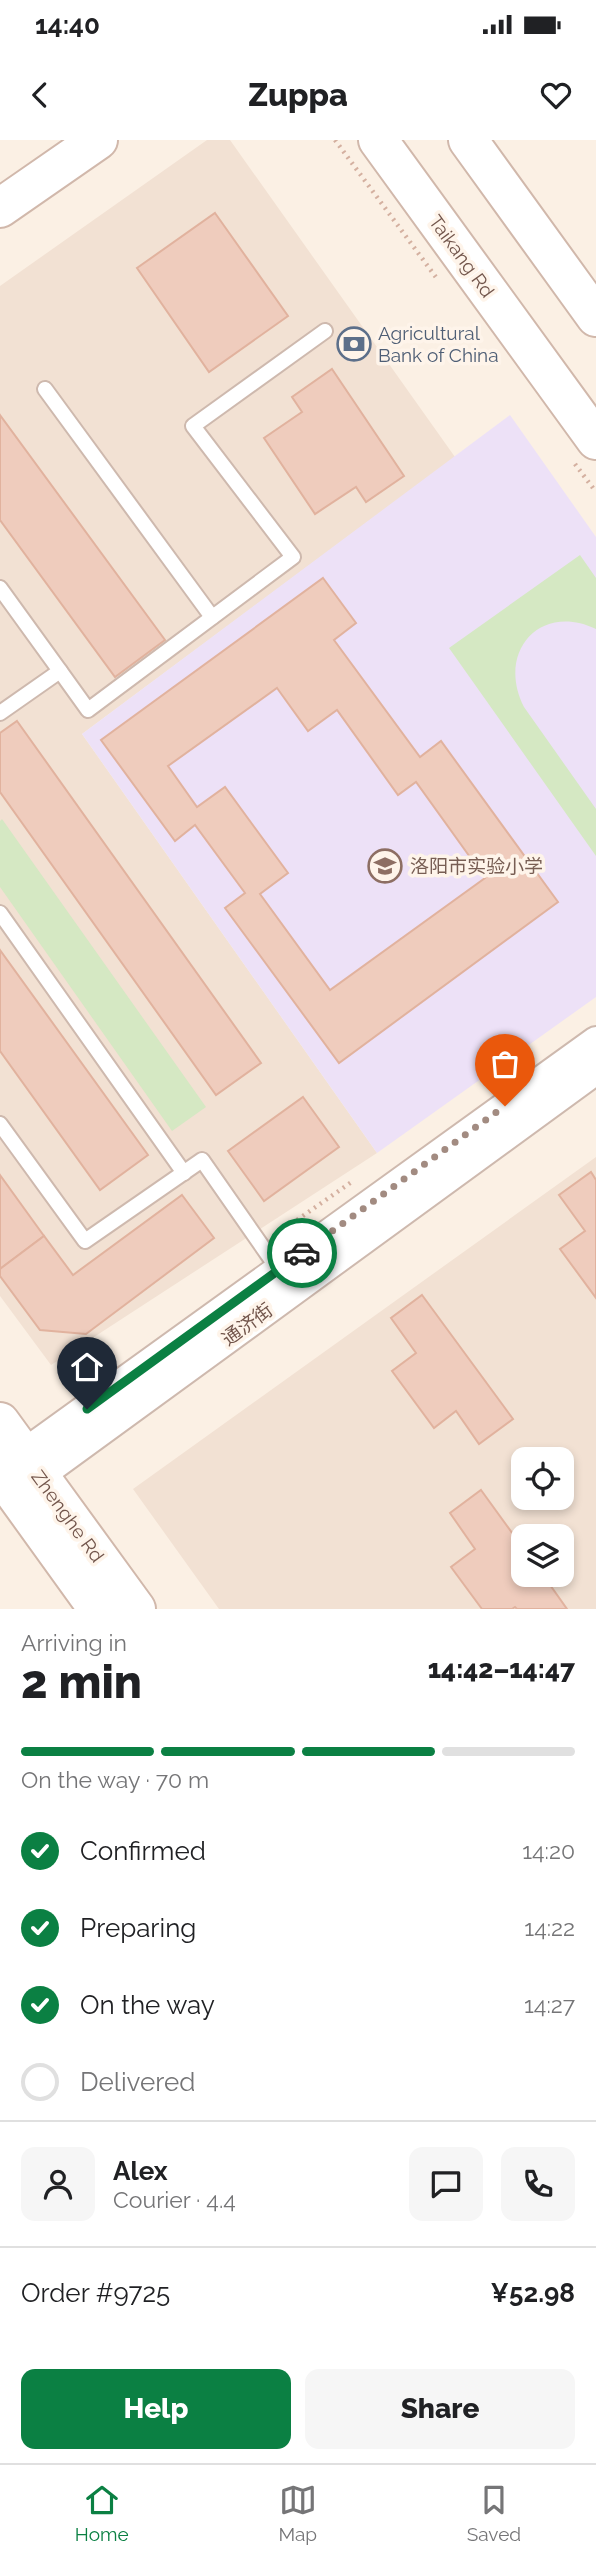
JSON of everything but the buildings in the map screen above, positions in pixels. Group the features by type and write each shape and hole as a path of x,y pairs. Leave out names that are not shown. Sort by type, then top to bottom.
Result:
{"main road":[{"path":"0,180 57,140"},
{"path":"0,208 98,140"},
{"name":"Taikang Rd","path":"378,140 596,440"},
{"path":"468,140 596,317"},
{"name":"Zhenghe Rd","path":"0,1422 13,1479 98,1609"},
{"name":"Zhenghe Rd","path":"13,1479 136,1609"}],"street":[{"name":"通济街","path":"13,1479 285,1280 596,1041"},
{"name":"通济街","path":"285,1280 596,1070"}],"lane":[{"path":"0,588 88,710 293,557 193,426 325,331"},
{"path":"45,388 212,617"},
{"path":"0,713 60,671"},
{"path":"0,913 184,1173"},
{"path":"0,1124 85,1241 202,1160 285,1280"}],"path":[{"path":"261,1245 326,1200"}],"shaded area":[{"path":"207,140 230,140 455,457 82,734 377,1153 51,1365 0,1296 0,286"},
{"name":"洛阳市实验小学","path":"510,415 596,537 596,997 377,1153 82,734"},
{"path":"596,1157 596,1609 219,1609 133,1489"}],"green space":[{"path":"580,555 596,578 596,629 576,622 557,622 541,627 528,637 520,651 516,668 517,687 524,707 596,809 596,856 449,648"},
{"path":"2,819 206,1107 172,1131 0,887"}],"way so far":[{"path":"302,1253 505,1106"}],"place":[{"name":"Agricultural Bank of China","path":"354,344"},
{"name":"洛阳市实验小学","path":"385,866"}],"route":[{"path":"87,1409 302,1253"}]}
